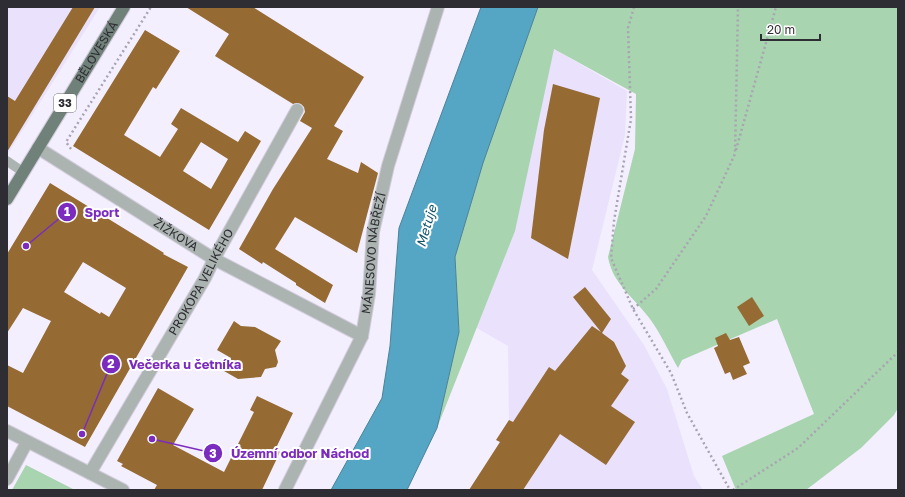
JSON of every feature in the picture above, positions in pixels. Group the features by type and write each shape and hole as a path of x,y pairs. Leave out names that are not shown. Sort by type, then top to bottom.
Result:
{"main road":[{"name":"BĚLOVESKÁ","path":"7,199 124,7"}],"street":[{"name":"MÁNESOVO NÁBŘEŽÍ","path":"285,490 362,336 369,294 373,232 388,166 438,7"},
{"name":"PROKOPA VELIKÉHO","path":"90,473 205,278 214,259 297,110"},
{"name":"ŽIŽKOVA","path":"38,148 214,259 362,336"},
{"path":"7,431 123,490"},
{"path":"7,479 27,442"}],"lane":[{"path":"7,161 23,172"}],"path":[{"path":"74,152 66,142 151,7"},
{"path":"634,7 628,28 631,118 614,221 611,258 633,309 671,373 687,413 730,490"},
{"path":"735,154 738,7"},
{"path":"633,309 656,289 706,216 735,154 776,7"},
{"path":"734,490 798,448 898,352"}],"shaded area":[{"path":"7,7 100,7 7,155"},
{"path":"528,34 627,91 625,135 592,270 644,345 667,389 694,476 703,490 469,490 500,442 496,440 509,420 508,346 468,323"}],"green space":[{"path":"538,7 898,7 898,408 894,415 861,448 806,490 736,490 722,456 814,414 777,319 682,360 678,368 654,325 644,311 619,283 614,275 608,257 635,149 636,94 554,49 515,231 437,428 459,332 455,257 483,163"},
{"path":"26,465 73,489 75,490 12,490"}],"water":[{"name":"Metuje","path":"481,7 538,7 483,163 455,257 459,332 437,428 407,490 331,490 382,398 390,346 399,228"}],"building":[{"path":"73,7 95,7 7,152 7,96 15,101"},
{"path":"186,7 253,7 364,77 334,126 343,131 327,159 358,173 361,162 378,173 357,253 295,217 275,249 333,285 325,303 263,262 262,264 239,249 273,189 312,128 300,121 305,112 304,107 301,104 293,104 215,56 229,34"},
{"path":"145,30 180,51 156,89 153,87 124,135 160,157 178,129 171,124 181,108 238,142 245,131 261,141 209,230 73,146","holes":["201,142 228,159 211,189 183,171"]},
{"path":"553,84 600,98 568,259 531,238 544,130"},
{"path":"50,183 164,253 163,254 188,267 85,447 7,406 7,365 23,373 51,321 23,308 7,333 7,254","holes":["83,262 126,288 109,317 101,312 100,314 64,292"]},
{"path":"585,287 611,319 602,333 614,342 626,366 621,374 629,380 611,406 635,422 606,465 560,434 523,490 469,490 500,442 496,440 509,420 513,422 549,367 555,371 592,326 601,332 573,297"},
{"path":"752,297 764,316 749,326 737,307"},
{"path":"234,321 241,326 255,327 281,341 275,350 278,362 276,367 265,369 261,377 238,379 224,371 231,358 217,350"},
{"path":"726,333 730,340 739,337 750,363 743,366 747,374 733,380 730,372 725,374 714,348 718,346 715,338"},
{"path":"158,388 194,409 173,445 224,472 254,412 250,410 257,396 293,413 275,450 280,452 262,490 154,490 157,485 121,466 123,464 117,461"}],"place":[{"name":"Sport","path":"26,246"},
{"name":"Večerka u četníka","path":"82,434"},
{"name":"Územní odbor Náchod","path":"152,439"}]}
